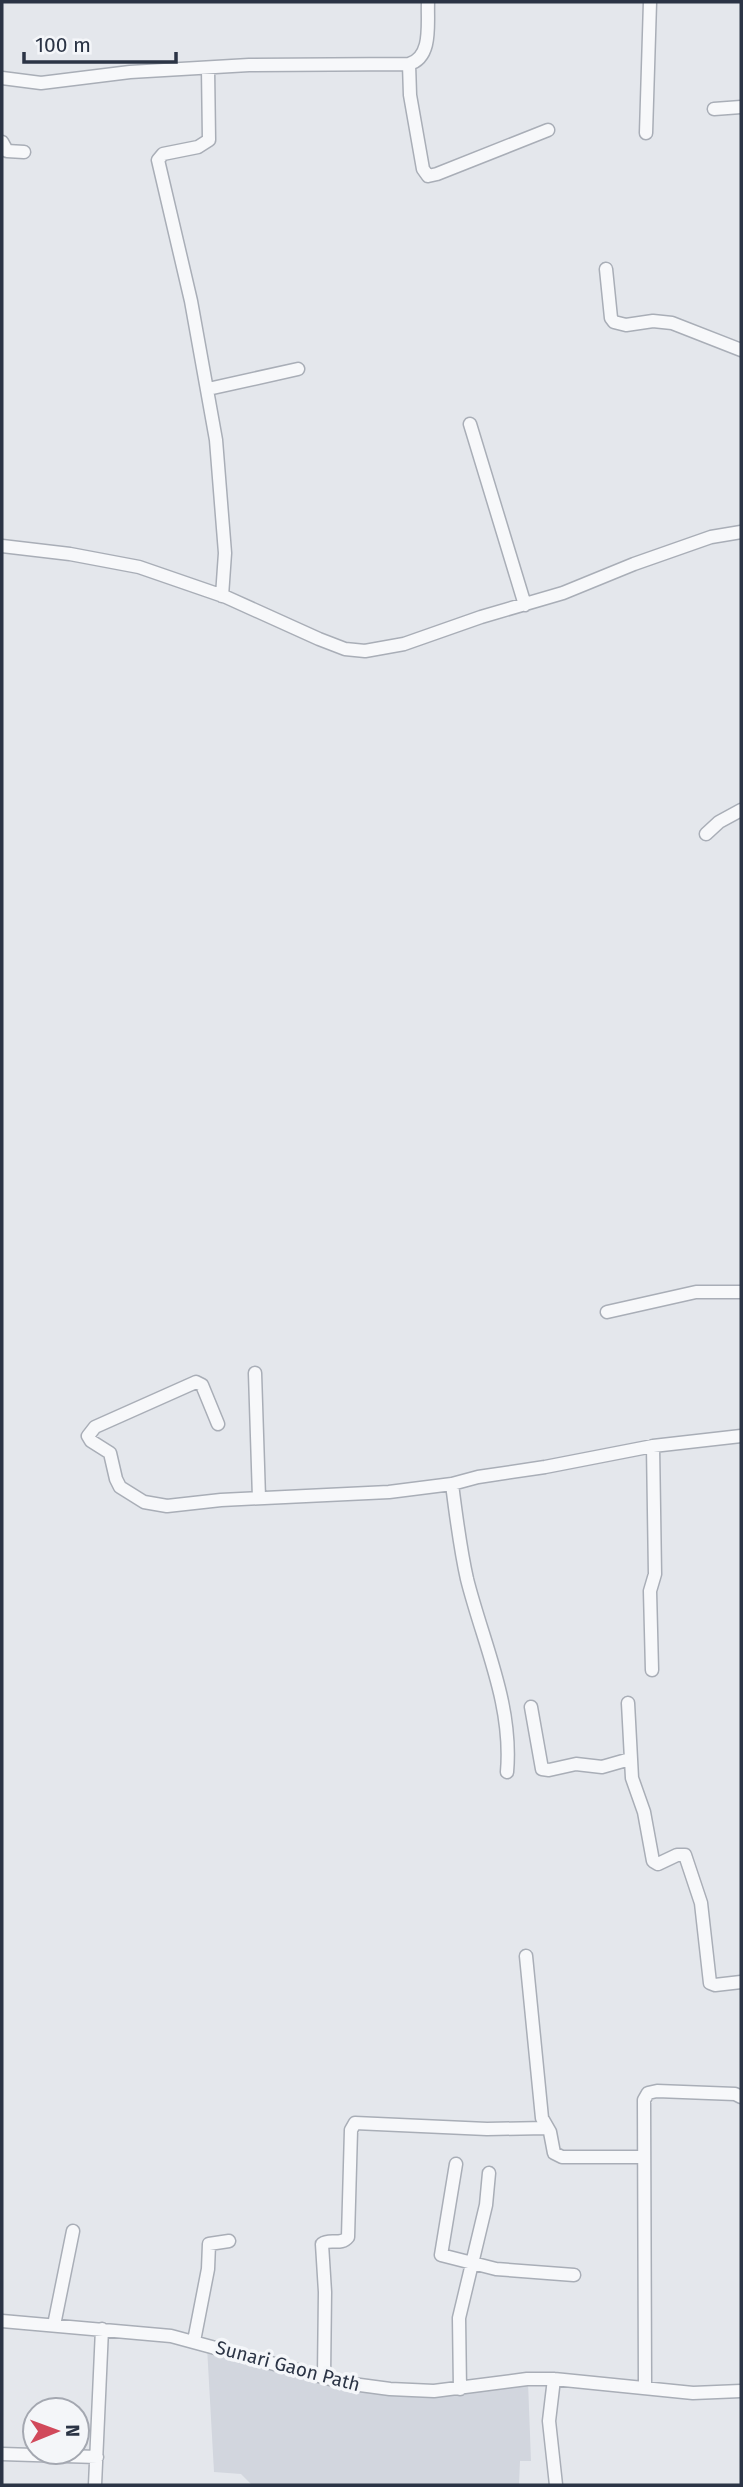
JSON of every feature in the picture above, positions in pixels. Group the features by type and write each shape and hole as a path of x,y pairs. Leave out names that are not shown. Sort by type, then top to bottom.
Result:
{"street":[{"path":"2,78 41,83 130,72 409,64 417,62 425,51 428,2"},
{"path":"646,133 650,2"},
{"path":"409,64 410,94 423,169 428,176 548,130"},
{"path":"208,68 209,140 198,147 163,154 158,160 177,235 208,389 222,496 225,552 222,596"},
{"path":"714,109 741,107"},
{"path":"2,142 7,151 24,152"},
{"path":"606,269 611,318 614,322 626,325 653,321 671,323 741,350"},
{"path":"208,389 298,369"},
{"path":"470,424 525,605"},
{"path":"2,546 70,554 139,567 222,596 345,649 365,651 404,644 563,593 711,537 741,533"},
{"path":"706,834 719,822 741,810"},
{"path":"607,1312 696,1292 741,1293"},
{"path":"255,1373 259,1498"},
{"path":"218,1424 202,1385 196,1382 94,1427 88,1436 110,1454 120,1487 144,1502 174,1506 259,1498 389,1492 452,1484 478,1476 570,1463 653,1446 741,1436"},
{"path":"652,1670 650,1591 655,1574 653,1446"},
{"path":"452,1484 468,1581 496,1674 506,1719 509,1751 506,1772"},
{"path":"628,1703 630,1759 654,1863 660,1864 680,1854 687,1858 701,1903 710,1983 715,1985 741,1982"},
{"path":"531,1707 542,1769 576,1764 602,1767 630,1759"},
{"path":"526,1956 542,2118 550,2132 554,2153 558,2156 643,2157"},
{"path":"645,2386 644,2100 648,2093 657,2091 735,2094 741,2097"},
{"path":"324,2376 325,2292 322,2244 327,2241 342,2242 348,2237 351,2130 355,2123 487,2129 546,2128"},
{"path":"456,2164 440,2253 443,2256 513,2271 574,2274"},
{"path":"460,2389 459,2318 486,2205 489,2173"},
{"path":"54,2325 73,2231"},
{"path":"194,2341 208,2269 209,2244 229,2241"},
{"name":"Sunari Gaon Path","path":"2,2321 149,2333 194,2341 345,2383 390,2389 434,2391 527,2379 554,2379 694,2393 741,2390"},
{"path":"95,2485 102,2329"},
{"path":"554,2379 549,2421 556,2485"},
{"path":"2,2454 97,2457"}],"shaded area":[{"path":"207,2347 333,2384 430,2394 528,2382 531,2461 520,2461 519,2485 252,2485 241,2474 214,2472"}]}
